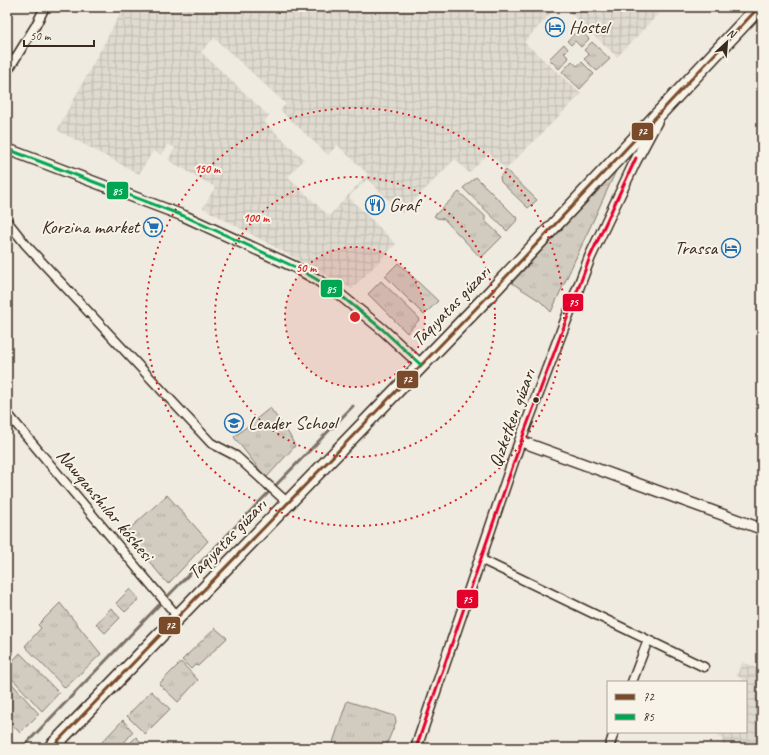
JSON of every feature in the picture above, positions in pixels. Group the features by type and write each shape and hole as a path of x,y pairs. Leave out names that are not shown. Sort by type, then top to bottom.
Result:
{"highway":[{"name":"Taqıyatas gúzarı","path":"51,748 421,365 759,7"}],"street":[{"path":"7,72 36,25 45,7"},
{"name":"Qızketken gúzarı","path":"416,748 520,441 590,257 634,162 663,110"},
{"path":"7,149 184,216 295,267 339,294 382,329 421,365"},
{"path":"7,221 26,245 211,443 236,456 288,503"},
{"name":"Nawqanshılar kóshesi","path":"7,413 178,617"},
{"path":"520,441 762,529"},
{"path":"480,559 704,667"},
{"path":"632,681 648,640"},
{"path":"610,748 614,733"}],"shaded area":[{"path":"124,7 557,7 524,42 581,94 506,169 489,153 469,173 455,159 402,213 367,179 349,197 396,244 352,289 203,208 215,187 168,160 175,148 168,144 161,155 153,151 139,174 57,130","holes":["214,38 286,104 280,110 328,155 337,145 368,174 329,216 288,177 304,159 264,122 269,116 201,52"]},
{"path":"564,7 665,7 617,57"},
{"path":"743,662 762,671 762,748 719,748 723,739 717,736 718,733 747,733 747,681 742,681 743,679 736,675"}],"green space":[{"path":"579,29 589,39 581,47 575,41 571,45 567,41"},
{"path":"592,42 610,59 597,71 584,59 589,55 584,50"},
{"path":"564,44 568,49 564,53 569,58 559,69 549,59"},
{"path":"572,61 577,66 582,62 594,74 580,89 562,72"},
{"path":"506,170 537,200 528,208 501,182 500,177"},
{"path":"616,171 551,312 540,301 512,283"},
{"path":"476,177 518,219 507,231 463,188"},
{"path":"459,192 485,216 485,221 502,237 481,258 444,219 434,216"},
{"path":"398,263 438,301 424,315 385,276"},
{"path":"381,281 420,319 407,333 368,294"},
{"path":"270,408 289,434 295,446 266,478 234,437"},
{"path":"167,495 208,541 168,584 125,533"},
{"path":"130,589 139,599 125,612 116,603"},
{"path":"60,603 101,654 65,688 25,646 41,628 38,625"},
{"path":"111,608 120,618 105,633 96,624"},
{"path":"215,628 227,638 198,666 195,665 191,669 182,660"},
{"path":"20,653 59,693 42,711 7,673 7,667"},
{"path":"181,662 198,680 178,702 159,684"},
{"path":"7,678 39,714 20,733 7,719"},
{"path":"151,691 170,709 145,734 127,716"},
{"path":"347,701 395,716 396,722 385,748 331,748"},
{"path":"123,720 133,732 123,744 126,747 136,737 140,741 133,748 104,748 100,744"}],"waterway":[{"path":"275,486 353,406"},
{"path":"168,596 270,491"},
{"path":"22,748 159,605"}],"transit line":[{"name":"72","path":"51,748 486,298 759,7"},
{"name":"85","path":"7,149 184,216 295,267 339,294 382,329 421,365"},
{"name":"75","path":"416,748 524,433 590,257 636,158"}],"place":[{"name":"Hostel","path":"555,27"},
{"name":"Graf","path":"375,205"},
{"name":"Korzina market","path":"153,227"},
{"name":"Trassa","path":"731,248"},
{"name":"Leader School","path":"234,423"}]}
